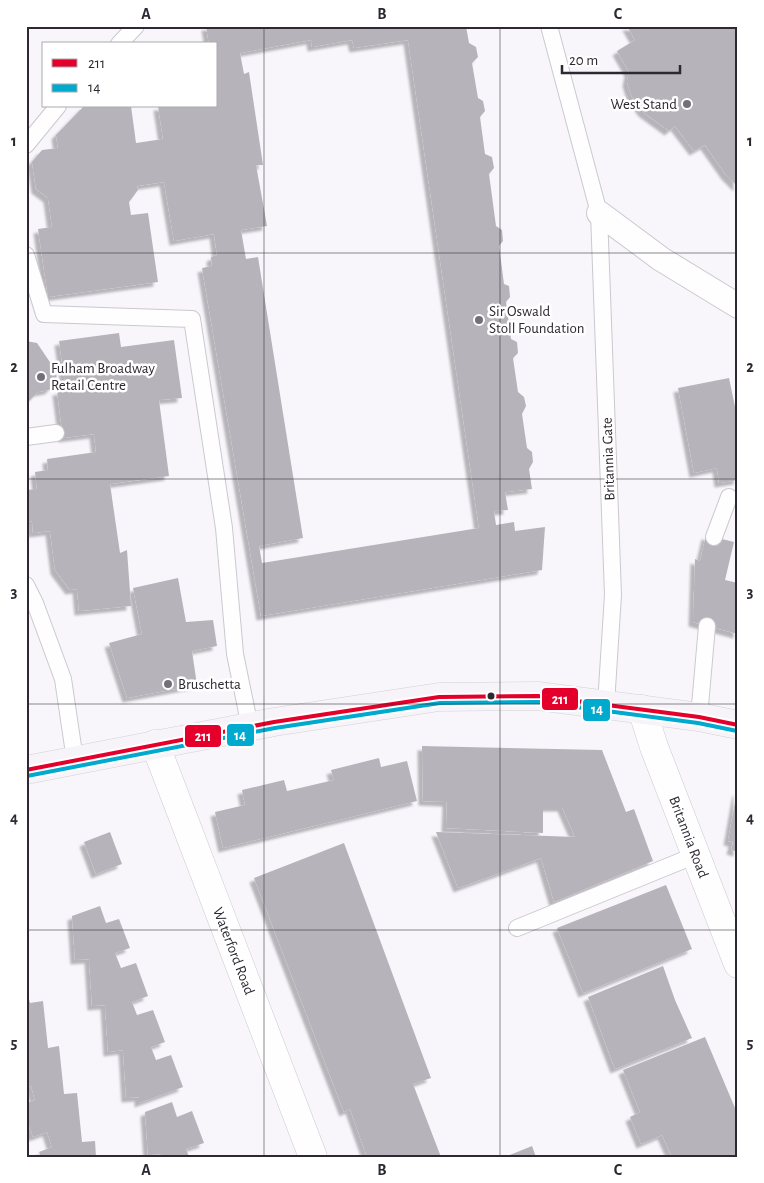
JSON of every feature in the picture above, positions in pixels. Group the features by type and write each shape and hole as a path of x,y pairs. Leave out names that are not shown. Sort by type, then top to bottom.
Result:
{"main road":[{"path":"26,770 296,718 439,697 538,696 699,717 738,725"}],"street":[{"path":"599,213 661,259 738,306"},
{"name":"Britannia Road","path":"642,709 654,747 738,964"},
{"name":"Waterford Road","path":"155,744 313,1157"}],"lane":[{"path":"121,42 136,26"},
{"name":"Britannia Gate","path":"549,26 599,213 613,596 606,704"},
{"path":"26,145 56,108"},
{"path":"26,255 44,314 192,319 224,528 235,654 250,727"},
{"path":"26,437 56,433"},
{"path":"714,537 728,497"},
{"path":"26,585 35,603 63,679 75,760"},
{"path":"699,717 707,626"},
{"path":"517,928 696,855"}],"building":[{"name":"Sir Oswald Stoll Foundation","path":"206,26 466,26 469,43 476,47 478,57 472,63 478,98 483,101 485,111 480,117 485,154 492,157 494,168 489,174 496,226 502,230 503,241 499,246 504,284 509,286 510,297 506,302 511,339 517,342 518,353 513,358 518,392 524,397 526,406 522,414 527,448 532,452 533,462 529,469 532,489 505,492 508,510 494,511 496,525 514,522 515,531 545,527 542,570 261,616 202,268 212,266 211,257 217,255 214,234 174,241 164,182 137,186 138,190 129,202 131,215 148,213 158,282 48,297 38,229 52,227 48,198 36,189 32,162 42,150 58,148 56,135 82,108 131,108 136,143 163,139 158,108 218,108 218,42 209,42","holes":["311,40 312,47 352,40 354,48 408,40 479,528 262,563 259,546 303,538 258,257 246,259 241,230 267,226 256,165 263,165 249,72 244,74 240,53"]},
{"name":"West Stand","path":"627,26 738,26 738,187 726,175 705,145 694,151 675,126 669,131 643,112 631,95 627,82 629,72 617,51 635,40"},
{"path":"119,333 121,347 174,340 182,398 159,400 169,476 110,484 120,553 127,550 131,606 79,611 77,589 70,590 55,570 50,531 33,533 32,521 26,523 26,490 37,489 35,472 48,470 47,459 96,452 94,434 63,438 57,391 66,390 59,341"},
{"name":"Fulham Broadway Retail Centre","path":"26,341 37,343 56,371 57,382 49,390 38,392 26,404"},
{"path":"729,378 738,421 738,480 719,483 717,468 694,473 678,388"},
{"path":"706,535 734,542 725,580 738,583 738,634 693,622 695,559 700,561"},
{"path":"178,578 186,622 213,620 217,646 192,651 197,685 127,698 109,643 142,634 133,588"},
{"path":"422,746 602,750 626,812 634,809 653,861 554,902 541,858 458,888 436,832 575,837 562,807 543,807 543,833 446,828 447,802 423,801"},
{"path":"379,758 381,767 407,761 417,801 223,848 215,812 245,805 242,790 284,780 287,791 334,780 331,770"},
{"path":"737,791 738,852 731,850 733,842 728,841"},
{"path":"110,832 122,864 96,874 84,842"},
{"path":"344,843 431,1078 413,1084 441,1157 367,1157 350,1109 344,1112 254,878"},
{"path":"666,885 692,949 583,993 557,928"},
{"path":"100,906 106,923 119,919 130,948 115,953 121,968 136,963 148,996 132,1002 137,1015 153,1010 165,1042 151,1047 156,1060 171,1055 183,1087 139,1103 139,1097 126,1098 123,1050 108,1052 105,1005 92,1006 89,959 75,960 72,916"},
{"path":"663,966 675,1000 692,1038 615,1069 588,997"},
{"path":"26,999 29,999 30,1003 43,1001 48,1048 59,1046 64,1094 77,1093 82,1142 95,1141 96,1157 41,1157 39,1152 52,1147 47,1132 33,1137 26,1118 26,1103 35,1100 31,1086 26,1088"},
{"path":"705,1037 738,1115 738,1157 672,1157 662,1135 641,1144 630,1117 640,1112 623,1070"},
{"path":"172,1102 177,1117 192,1111 204,1143 186,1149 189,1157 161,1157 161,1154 148,1155 145,1112"},
{"path":"532,1146 536,1157 505,1157"}],"transit line":[{"name":"211","path":"26,770 274,722 439,697 538,696 699,717 738,725"},
{"name":"14","path":"27,776 275,728 440,703 538,702 698,723 737,731"}],"place":[{"name":"West Stand","path":"687,104"},
{"name":"Sir Oswald Stoll Foundation","path":"479,320"},
{"name":"Fulham Broadway Retail Centre","path":"41,377"},
{"name":"Bruschetta","path":"168,684"}]}
